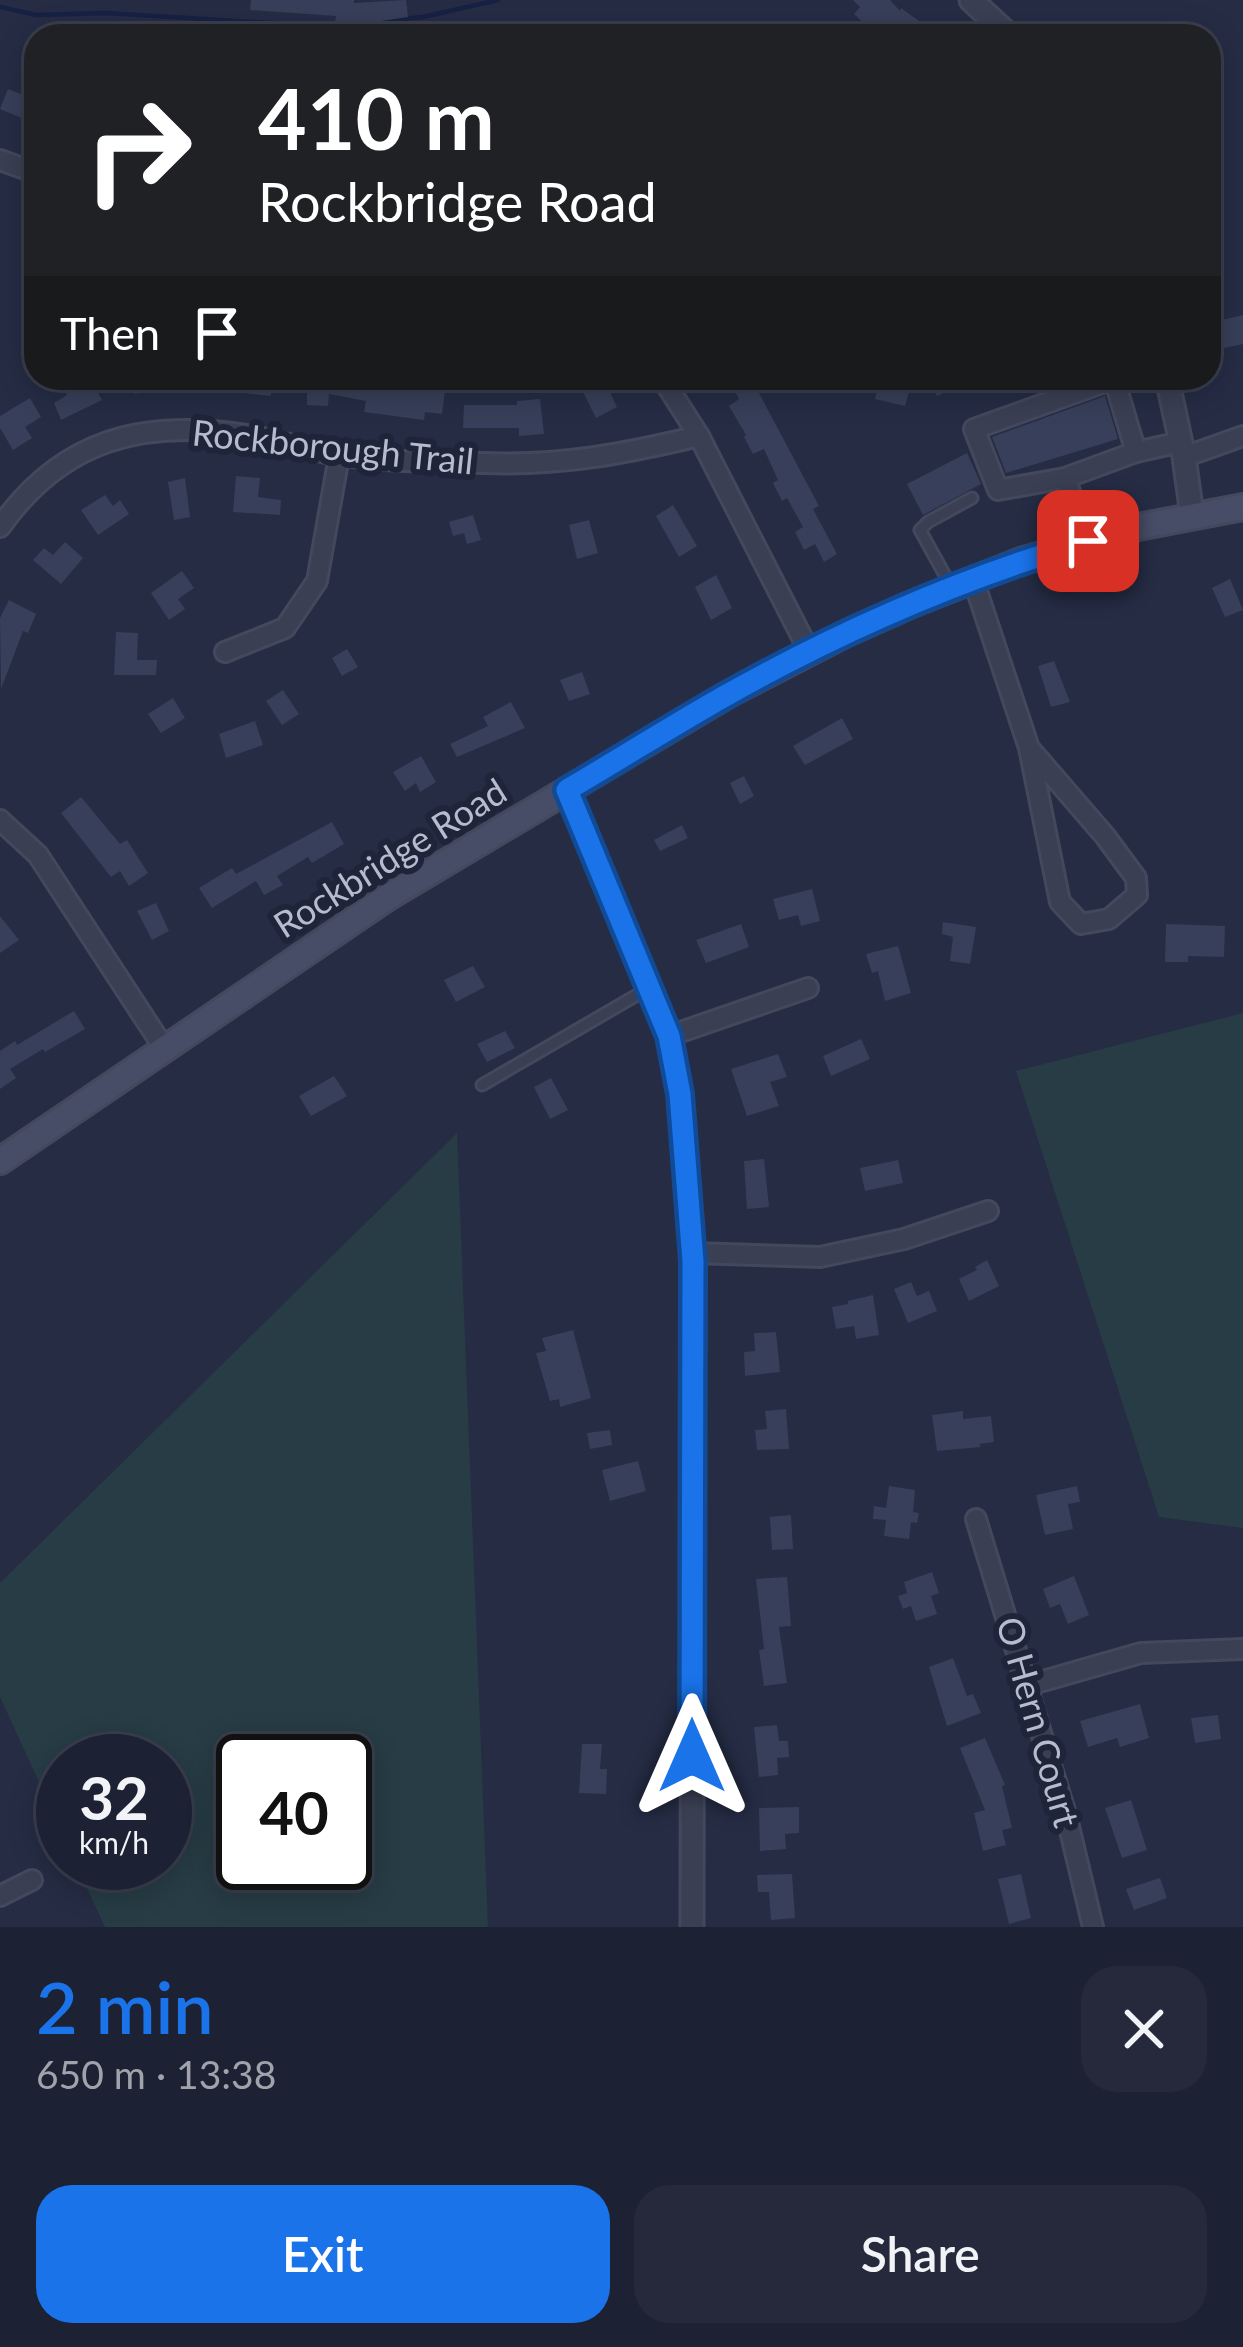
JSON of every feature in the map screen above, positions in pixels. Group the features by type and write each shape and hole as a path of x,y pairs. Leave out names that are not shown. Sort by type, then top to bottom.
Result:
{"main road":[{"name":"Rockbridge Road","path":"0,1161 388,897 727,695 962,584 1088,541 1243,507"}],"street":[{"path":"971,0 997,24"},
{"path":"669,390 810,653"},
{"path":"1082,390 974,429 998,490 1064,478 1136,452 1182,450 1243,436"},
{"path":"1118,390 1136,452"},
{"path":"1170,390 1192,515"},
{"name":"Rockborough Trail","path":"0,527 26,494 64,463 106,441 152,430 247,435 339,456 486,464 568,463 698,436"},
{"path":"225,652 285,628 317,580 339,456"},
{"path":"1064,478 1088,541"},
{"path":"962,584 1029,748 1060,902 1081,924 1109,919 1138,895 1136,878 1029,748"},
{"path":"567,790 669,1036 680,1094 693,1253 692,1927"},
{"path":"0,820 38,855 164,1048"},
{"path":"669,1036 808,988"},
{"path":"693,1253 820,1257 904,1239 988,1210"},
{"name":"O Hern Court","path":"976,1519 1029,1685 1094,1927"},
{"path":"1029,1685 1141,1653 1243,1649"},
{"path":"0,1896 32,1880"}],"lane":[{"path":"962,584 920,530 972,498"},
{"path":"482,1085 649,988"}],"shaded area":[{"path":"1243,1013 1243,1528 1159,1517 1016,1071"},
{"path":"457,1133 488,1927 105,1927 88,1890 192,1890 192,1734 36,1734 36,1776 0,1697 0,1583"}],"building":[{"path":"251,0 406,0 408,17 335,24 336,16 250,10"},
{"path":"853,0 890,0 919,21 865,24 854,14 860,7"},
{"path":"8,89 24,95 24,119 0,109"},
{"path":"1243,315 1243,344 1224,348 1221,320"},
{"path":"64,390 97,390 102,400 61,420 54,403 67,395"},
{"path":"445,390 442,414 425,412 424,420 364,412 366,401 329,394 328,406 307,405 307,391 271,391 271,396 225,391"},
{"path":"582,390 609,390 617,407 596,418"},
{"path":"734,390 757,390 819,506 813,509 837,554 824,562 815,544 804,550 795,532 803,527 773,483 778,480 764,449 753,454 744,437 729,406 739,399"},
{"path":"877,390 909,390 905,406 875,399"},
{"path":"1105,396 1118,439 1006,473 992,437"},
{"path":"30,398 41,417 25,427 32,438 13,450 0,428 0,416"},
{"path":"540,399 544,434 519,436 519,428 463,428 464,405 517,405 517,401"},
{"path":"967,453 981,484 923,515 907,484"},
{"path":"236,476 260,478 258,497 281,500 280,515 233,512"},
{"path":"185,478 190,517 174,520 168,482"},
{"path":"105,495 113,506 120,500 129,514 98,535 81,510"},
{"path":"673,505 697,546 679,557 656,516"},
{"path":"473,515 481,540 467,544 464,533 453,536 449,522"},
{"path":"589,520 598,553 577,559 569,525"},
{"path":"65,542 83,558 61,584 33,560 44,548 53,555"},
{"path":"182,571 194,588 178,599 185,609 169,620 151,593"},
{"path":"716,575 732,608 711,620 695,587"},
{"path":"1230,579 1243,610 1225,617 1212,588"},
{"path":"9,600 36,614 28,633 23,631 1,689 0,618"},
{"path":"116,632 138,633 137,660 157,660 156,675 114,675"},
{"path":"347,649 358,667 342,676 332,658"},
{"path":"1054,661 1070,702 1051,707 1038,666"},
{"path":"582,672 590,694 569,701 560,680"},
{"path":"283,690 299,714 282,725 266,701"},
{"path":"173,698 185,718 161,733 148,714"},
{"path":"511,702 525,728 457,757 450,744 488,726 483,717"},
{"path":"842,718 853,739 805,765 793,746"},
{"path":"255,721 263,745 226,758 219,734"},
{"path":"421,756 436,782 420,792 416,783 405,791 393,772"},
{"path":"744,776 754,796 740,804 730,783"},
{"path":"81,797 120,844 127,840 148,873 129,886 120,871 111,877 61,813"},
{"path":"332,822 344,844 312,863 308,857 277,876 283,885 264,895 256,881 212,908 199,888 232,868 236,874"},
{"path":"682,825 688,838 660,851 654,840"},
{"path":"812,889 820,921 801,926 798,915 779,920 773,899"},
{"path":"156,903 169,931 152,940 137,911"},
{"path":"0,916 19,940 0,953"},
{"path":"943,922 976,927 970,964 950,961 953,937 942,934"},
{"path":"741,924 749,947 706,963 696,940"},
{"path":"1166,924 1225,926 1224,957 1188,956 1188,962 1165,962"},
{"path":"898,946 911,993 885,1001 878,971 872,973 866,954"},
{"path":"473,966 485,987 456,1002 444,980"},
{"path":"74,1011 85,1029 10,1069 16,1078 0,1089 0,1051"},
{"path":"505,1031 515,1048 487,1062 477,1044"},
{"path":"861,1039 870,1059 831,1076 823,1056"},
{"path":"778,1054 787,1077 770,1082 779,1106 747,1116 731,1069"},
{"path":"334,1076 347,1096 311,1116 299,1096"},
{"path":"551,1078 568,1110 550,1119 534,1087"},
{"path":"764,1159 769,1207 747,1209 744,1161"},
{"path":"898,1160 903,1183 865,1191 860,1168"},
{"path":"987,1260 999,1286 969,1301 959,1279"},
{"path":"911,1282 917,1296 929,1291 937,1311 908,1323 894,1289"},
{"path":"873,1295 879,1335 856,1339 854,1326 836,1329 832,1307"},
{"path":"573,1330 591,1398 560,1407 559,1399 550,1401 536,1353 546,1351 542,1338"},
{"path":"776,1332 780,1372 745,1376 744,1352 755,1351 754,1333"},
{"path":"786,1409 789,1449 757,1450 755,1430 767,1429 765,1411"},
{"path":"963,1411 963,1419 991,1416 994,1442 937,1451 932,1415"},
{"path":"610,1430 612,1445 590,1449 587,1433"},
{"path":"638,1461 646,1491 610,1501 602,1470"},
{"path":"889,1486 915,1490 913,1512 919,1513 917,1523 911,1522 909,1539 884,1536 886,1520 873,1519 874,1506 886,1508"},
{"path":"1077,1486 1080,1502 1068,1504 1073,1529 1045,1535 1036,1495"},
{"path":"791,1515 793,1549 772,1550 770,1517"},
{"path":"932,1572 939,1593 931,1596 937,1614 916,1621 911,1606 903,1609 898,1596 907,1593 904,1582"},
{"path":"1074,1576 1089,1615 1068,1624 1060,1604 1050,1608 1043,1589"},
{"path":"787,1577 791,1626 779,1627 787,1683 764,1686 756,1579"},
{"path":"953,1658 967,1696 973,1694 981,1713 947,1726 929,1667"},
{"path":"1140,1704 1149,1738 1120,1747 1117,1738 1088,1747 1080,1721"},
{"path":"1218,1715 1221,1739 1195,1743 1191,1718"},
{"path":"777,1725 779,1741 788,1741 789,1757 777,1758 778,1775 759,1777 754,1727"},
{"path":"985,1738 1005,1785 1012,1828 1002,1830 1006,1845 983,1851 974,1813 985,1810 960,1748"},
{"path":"582,1744 602,1744 600,1769 607,1769 606,1794 579,1793"},
{"path":"1131,1800 1147,1850 1122,1858 1105,1808"},
{"path":"799,1807 799,1833 785,1834 786,1849 760,1851 759,1808"},
{"path":"792,1874 795,1918 771,1920 769,1892 758,1892 757,1875"},
{"path":"1021,1874 1031,1918 1009,1924 998,1879"},
{"path":"1160,1878 1167,1898 1134,1910 1126,1889"}],"waterway":[{"path":"362,23 423,17 498,0"},
{"path":"0,7 36,15 106,13 287,24"}],"route":[{"path":"692,1756 693,1261 680,1094 669,1036 567,790 727,695 847,634 973,579 1088,541"}]}
